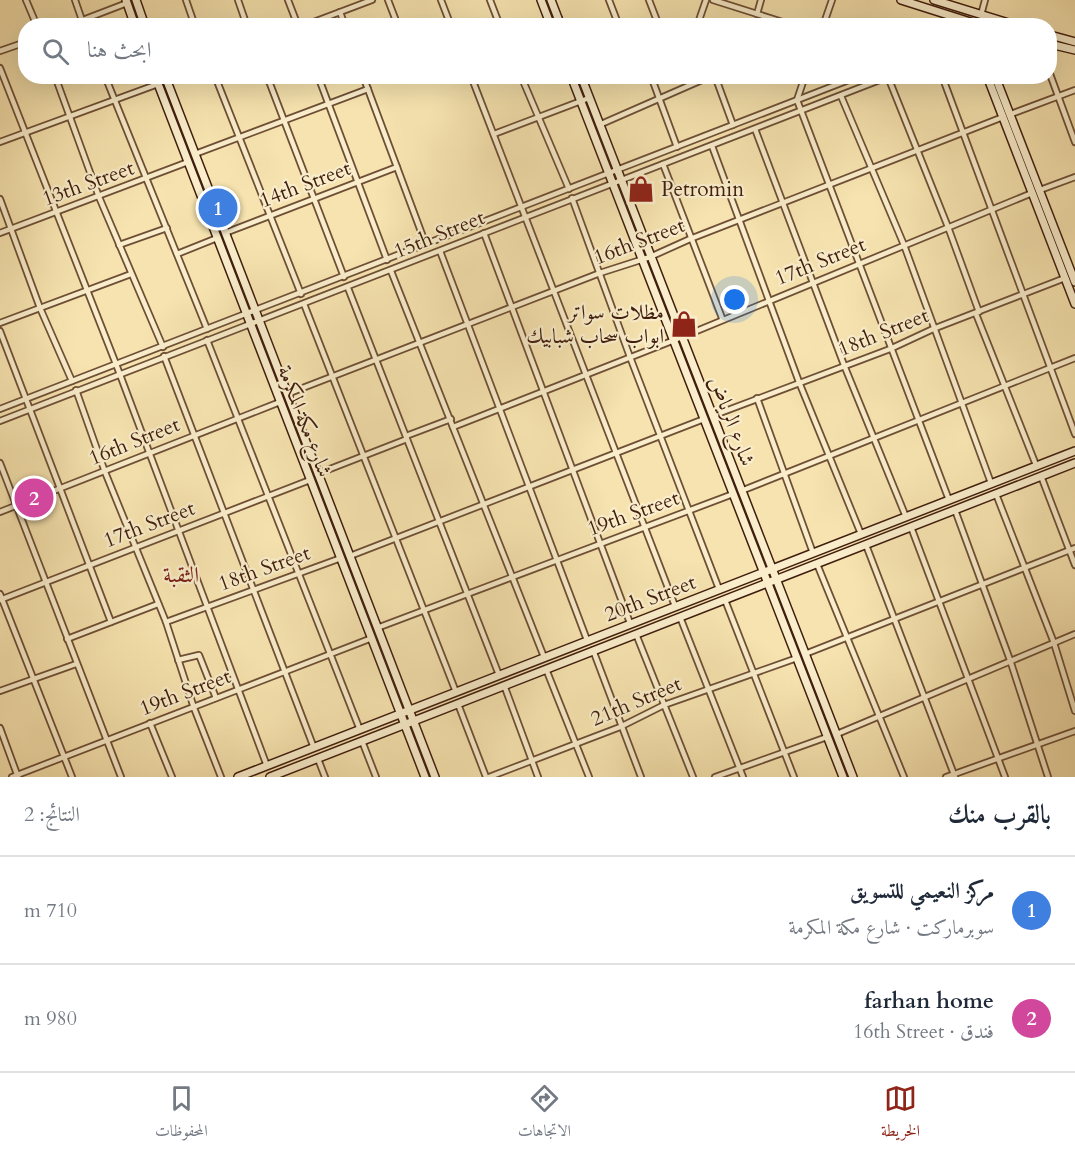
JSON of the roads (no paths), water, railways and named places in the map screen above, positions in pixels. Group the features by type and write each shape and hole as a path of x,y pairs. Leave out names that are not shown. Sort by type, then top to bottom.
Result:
{"main road":[{"path":"136,0 143,18"},
{"path":"541,0 548,18"},
{"path":"551,0 558,18"},
{"path":"901,0 953,18"},
{"path":"934,0 991,18"},
{"path":"126,1 132,18"},
{"path":"1057,37 1075,42"},
{"path":"1057,46 1075,50"},
{"name":"شارع مكة المكرمة","path":"158,84 425,777"},
{"name":"شارع مكة المكرمة","path":"168,84 435,777"},
{"name":"شارع الرياض","path":"574,84 588,120 614,172"},
{"name":"شارع الرياض","path":"583,84 599,125 642,260 843,777"},
{"path":"991,84 1007,116"},
{"path":"997,84 1075,304"},
{"name":"شارع الرياض","path":"617,182 682,337 853,777"},
{"path":"1036,191 1072,266 1075,282"},
{"name":"20th Street","path":"238,777 1075,451"},
{"name":"20th Street","path":"272,777 1075,463"}],"street":[{"path":"26,0 34,18"},
{"path":"75,0 81,18"},
{"path":"186,0 192,18"},
{"path":"238,0 244,18"},
{"path":"288,0 295,18"},
{"path":"324,18 372,0"},
{"path":"388,0 395,18"},
{"path":"441,0 448,18"},
{"path":"490,0 497,18"},
{"path":"609,0 616,18"},
{"path":"649,0 656,18"},
{"path":"700,18 706,0"},
{"path":"713,0 770,18"},
{"path":"757,14 761,0"},
{"path":"826,18 832,0"},
{"path":"981,15 985,0"},
{"path":"93,18 126,1"},
{"path":"340,12 342,18"},
{"path":"0,51 18,45"},
{"path":"0,68 116,364 267,766"},
{"path":"58,84 99,197 163,347"},
{"path":"108,84 207,329"},
{"path":"0,142 115,100 148,84"},
{"path":"218,84 301,294"},
{"path":"270,84 344,277"},
{"path":"321,84 387,260"},
{"path":"366,84 426,245"},
{"path":"474,84 527,216 675,606"},
{"path":"524,84 569,189"},
{"path":"654,84 677,147"},
{"path":"599,125 696,84"},
{"path":"716,84 733,125"},
{"path":"802,84 796,100 950,500"},
{"name":"15th Street","path":"0,409 838,84"},
{"name":"15th Street","path":"0,421 869,84"},
{"path":"889,84 948,226 977,313 1036,465"},
{"path":"945,84 1075,434"},
{"path":"1054,84 1075,142"},
{"path":"195,154 368,89"},
{"name":"16th Street","path":"287,394 467,323 600,273 650,257 690,239 1075,90"},
{"path":"841,96 904,245 991,483"},
{"path":"494,134 589,98"},
{"path":"755,129 844,365 906,517"},
{"path":"712,146 799,382 861,534"},
{"name":"13th Street","path":"0,233 188,162"},
{"path":"663,164 722,318"},
{"name":"14th Street","path":"225,233 269,214 397,167"},
{"name":"17th Street","path":"453,426 682,337 722,318 1075,177"},
{"path":"572,198 719,590"},
{"path":"0,199 40,308 72,381"},
{"path":"119,244 167,228"},
{"path":"484,233 630,623"},
{"path":"177,254 217,238"},
{"path":"440,251 587,640"},
{"path":"391,271 544,657"},
{"path":"0,324 131,274"},
{"name":"18th Street","path":"712,416 890,349 933,329 1065,278"},
{"path":"348,288 499,675"},
{"path":"304,304 456,692"},
{"path":"0,331 91,564 111,622"},
{"path":"207,340 360,730"},
{"path":"164,356 314,748"},
{"path":"741,491 1075,358"},
{"path":"76,390 105,472 166,622 194,708 221,777"},
{"path":"757,398 813,553"},
{"name":"16th Street","path":"0,512 280,402"},
{"path":"318,474 450,419"},
{"path":"350,556 704,419"},
{"path":"0,463 121,777"},
{"path":"1041,476 1072,550 1075,565"},
{"name":"17th Street","path":"1,597 47,582 310,480"},
{"name":"19th Street","path":"377,628 733,494"},
{"path":"996,494 1054,643 1075,711"},
{"path":"955,510 1010,660 1036,746 1048,777"},
{"path":"911,527 1005,777"},
{"path":"866,545 954,775"},
{"path":"805,654 1072,550"},
{"name":"18th Street","path":"166,622 207,605 341,558"},
{"path":"817,564 904,777"},
{"path":"1,597 72,777"},
{"path":"725,600 794,777"},
{"path":"67,639 158,604"},
{"path":"680,617 743,777"},
{"path":"636,634 693,777"},
{"path":"837,734 879,714 1075,634"},
{"name":"19th Street","path":"16,776 63,756 194,708 329,652 372,638"},
{"path":"593,650 641,777"},
{"path":"178,660 200,655 216,698"},
{"name":"21th Street","path":"488,777 620,726 664,705 796,658"},
{"path":"0,691 33,677 76,664"},
{"path":"546,669 589,777"},
{"path":"504,686 538,777"},
{"path":"458,704 488,777"},
{"path":"150,723 172,777"},
{"path":"0,728 16,776"},
{"path":"946,777 1075,731"},
{"path":"715,777 827,737"},
{"path":"362,741 376,777"},
{"path":"318,759 326,777"}],"place":[{"name":"Petromin","path":"641,189"},
{"name":"مركز النعيمي للتسويق","path":"218,208"},
{"name":"مظلات سواتر ابواب سحاب شبابيك","path":"684,324"},
{"name":"farhan home","path":"34,498"}],"district":[{"name":"الثقبة","path":"181,574"}]}
